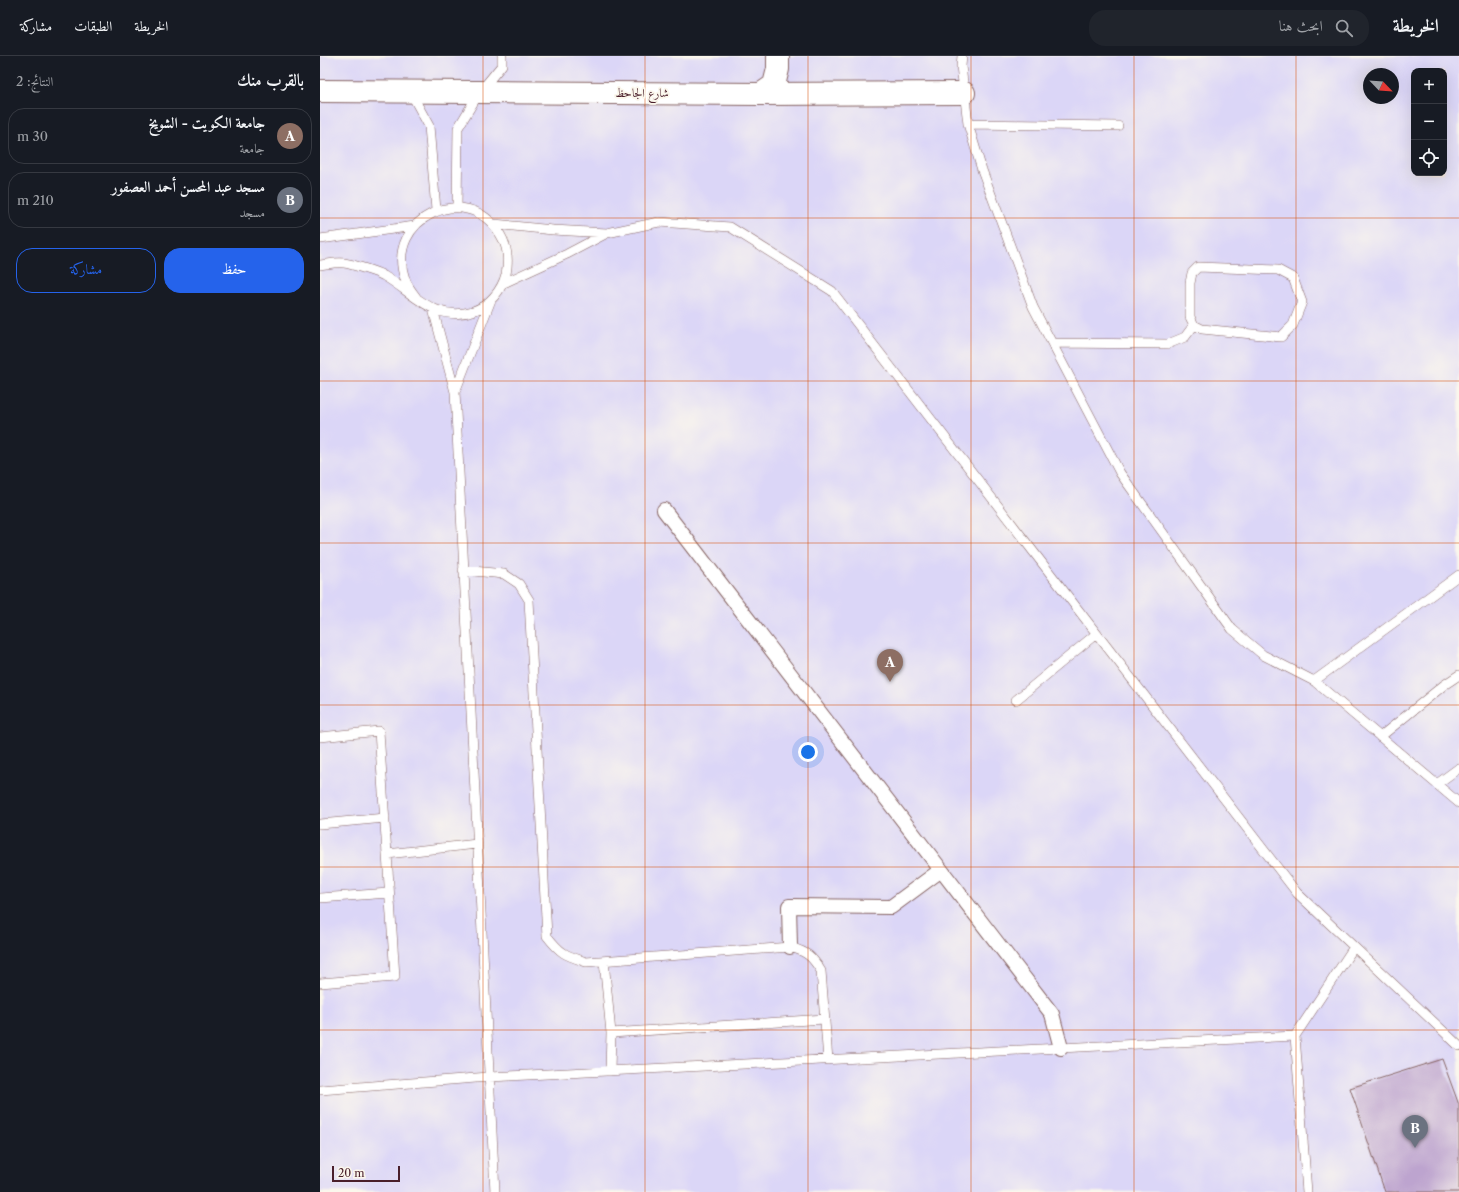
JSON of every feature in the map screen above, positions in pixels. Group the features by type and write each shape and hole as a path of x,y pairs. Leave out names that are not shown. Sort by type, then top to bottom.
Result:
{"street":[{"path":"760,94 774,85 778,69 778,56"},
{"name":"شارع الجاحظ","path":"320,91 760,94 964,92"},
{"path":"664,510 1052,1014 1061,1048"},
{"path":"790,947 789,906 891,907 941,870"}],"lane":[{"path":"457,207 458,128 479,93 502,65 502,56"},
{"path":"962,56 961,66 968,124 982,170 1034,307 1120,473 1232,629 1263,655 1314,681 1459,803"},
{"path":"410,92 429,126 436,210"},
{"path":"968,124 1118,126"},
{"path":"416,297 405,280 402,259 406,238 418,222 436,210 457,207 477,212 494,224 505,242 508,262 504,283 492,300 454,392"},
{"path":"494,224 553,230 607,233 659,222 730,227 832,291 1297,893 1459,1046"},
{"path":"320,239 415,226"},
{"path":"504,283 568,254 607,233"},
{"path":"320,265 345,263 383,275 433,310 453,314 474,311 492,300"},
{"path":"1198,267 1278,270 1293,278 1302,302 1294,325 1281,337 1202,329 1194,326 1190,317 1190,283 1192,273 1198,267"},
{"path":"433,310 454,392 495,1192"},
{"path":"1052,343 1168,344 1184,337 1194,326"},
{"path":"464,570 504,574 519,584 529,600 547,936 558,950 570,957 586,962 790,947 803,951 814,959 821,971 828,1060"},
{"path":"1314,681 1459,575"},
{"path":"1016,700 1096,634"},
{"path":"1380,737 1444,685 1459,675"},
{"path":"320,737 379,731 395,977 320,983"},
{"path":"1437,784 1459,768"},
{"path":"320,824 385,818"},
{"path":"387,854 477,844"},
{"path":"320,898 390,893"},
{"path":"1307,1192 1295,1036 1354,947"},
{"path":"604,961 611,1033 610,1071"},
{"path":"611,1033 824,1019"},
{"path":"320,1090 489,1077 1295,1036"}],"shaded area":[{"path":"320,56 1459,56 1459,1192 320,1192"}],"building":[{"path":"1442,1059 1459,1105 1459,1192 1385,1192 1350,1088"}],"place":[{"name":"جامعة الكويت - الشويخ","path":"890,682"},
{"name":"مسجد عبد المحسن أحمد العصفور","path":"1415,1148"}]}
